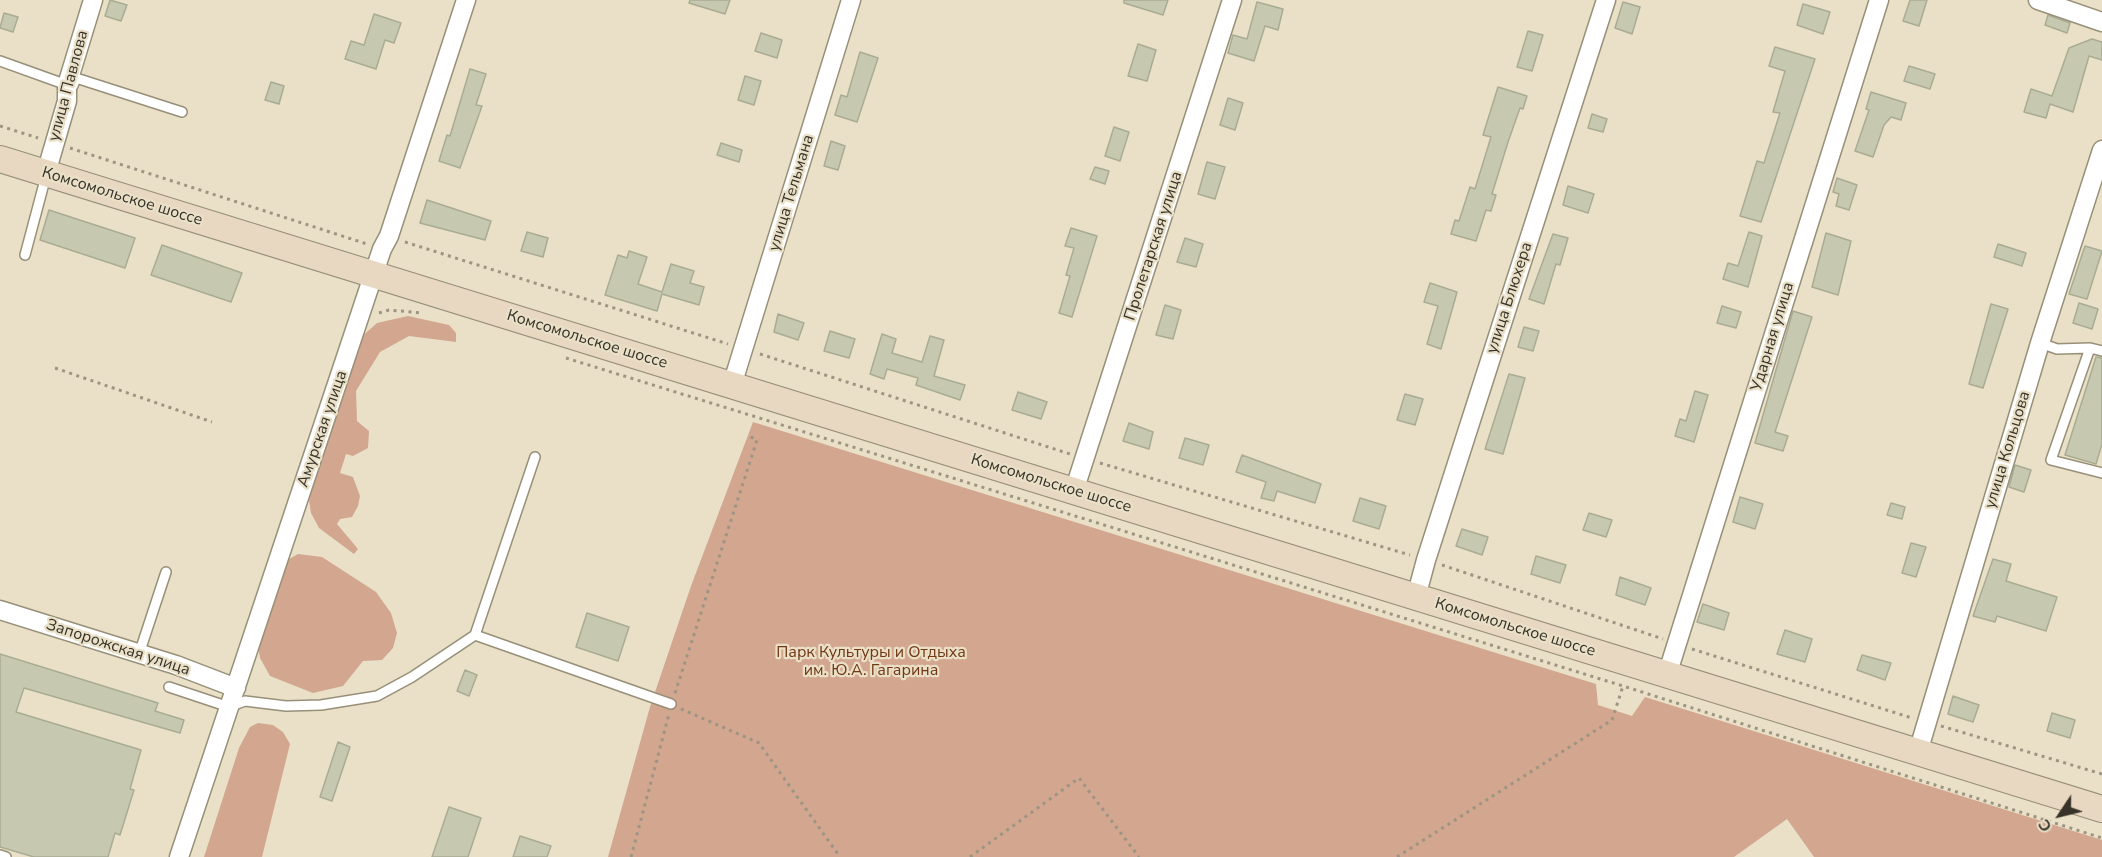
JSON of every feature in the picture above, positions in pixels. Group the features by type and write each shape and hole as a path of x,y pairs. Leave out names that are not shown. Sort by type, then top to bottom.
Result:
{"main road":[{"name":"Комсомольское шоссе","path":"0,159 2102,809"}],"street":[{"name":"улица Павлова","path":"46,173 93,0"},
{"name":"Амурская улица","path":"179,857 466,0"},
{"name":"улица Тельмана","path":"732,385 851,0"},
{"name":"Пролетарская улица","path":"1074,491 1232,0"},
{"name":"улица Блюхера","path":"1416,597 1606,0"},
{"name":"Ударная улица","path":"1667,675 1879,0"},
{"path":"2038,0 2102,22"},
{"name":"улица Кольцова","path":"1918,752 2040,343 2102,150"},
{"name":"Запорожская улица","path":"0,610 236,687"}],"lane":[{"path":"0,61 67,93 76,78 182,112"},
{"path":"25,255 46,173"},
{"path":"2040,343 2057,349 2090,348 2102,351"},
{"path":"2090,348 2051,460 2102,473"},
{"path":"169,687 229,707 245,701 286,706 333,704 377,696 412,677 475,635 535,457"},
{"path":"139,654 166,572"},
{"path":"475,635 671,705"},
{"path":"0,855 6,857"}],"path":[{"path":"0,126 744,349 1086,459 1426,560 1677,644 2102,774"},
{"path":"375,315 389,310 411,310 430,315"},
{"path":"561,356 1623,686 2102,838"},
{"path":"55,368 212,422"},
{"path":"631,857 671,705 757,440 747,435"},
{"path":"1397,857 1612,720 1623,686"},
{"path":"671,705 759,743 840,857"},
{"path":"970,857 1080,778 1138,857"}],"green space":[{"path":"408,316 449,325 456,333 456,342 409,336 380,352 356,391 357,421 369,431 368,448 353,456 346,454 340,473 353,477 360,496 352,517 340,519 337,524 358,549 354,554 319,528 311,513 309,500 359,339 377,323"},
{"name":"Парк Культуры и Отдыха им. Ю.А. Гагарина","path":"753,422 1596,684 1598,705 1632,716 1645,697 2102,840 2102,857 1814,857 1787,819 1734,857 608,857 650,707 691,586"},
{"path":"298,554 322,557 376,592 391,613 397,633 393,648 382,660 363,661 343,686 313,693 270,676 260,658 258,645 284,562"},
{"path":"258,723 273,725 283,732 290,744 262,857 204,857 239,748 250,727"}],"building":[{"path":"110,0 127,5 121,21 105,16"},
{"path":"690,0 730,0 725,14 689,3"},
{"path":"1124,0 1168,0 1163,15 1124,3"},
{"path":"1910,0 1927,0 1919,26 1903,21"},
{"path":"1257,2 1283,9 1278,30 1265,26 1254,61 1228,53 1233,35 1247,39"},
{"path":"1623,2 1640,7 1632,34 1615,28"},
{"path":"1803,4 1830,12 1823,34 1797,25"},
{"path":"4,13 18,17 13,32 0,28"},
{"path":"374,14 401,23 394,43 385,40 376,69 345,59 351,41 364,45"},
{"path":"2048,15 2070,23 2067,33 2045,25"},
{"path":"1528,31 1543,35 1532,71 1517,67"},
{"path":"761,33 782,40 777,58 755,51"},
{"path":"2092,39 2102,42 2102,60 2089,56 2073,112 2050,104 2046,118 2024,112 2031,89 2052,96 2069,48"},
{"path":"1138,44 1156,50 1147,81 1128,76"},
{"path":"1775,47 1815,59 1761,222 1740,216 1757,161 1764,163 1780,113 1773,112 1785,71 1769,66"},
{"path":"860,52 878,58 857,122 835,115 841,95 847,97"},
{"path":"1909,66 1935,74 1930,89 1904,81"},
{"path":"470,69 486,74 476,105 482,106 460,168 439,161 447,135 450,136"},
{"path":"745,76 761,81 754,105 738,100"},
{"path":"271,82 284,86 279,104 265,100"},
{"path":"1498,87 1527,96 1523,109 1520,108 1508,142 1492,194 1496,195 1491,211 1486,210 1476,241 1451,234 1455,220 1459,221 1470,187 1475,189 1491,137 1483,135"},
{"path":"1871,92 1906,103 1901,120 1891,117 1884,125 1873,157 1855,151 1869,110 1866,109"},
{"path":"1228,98 1243,103 1235,130 1220,125"},
{"path":"1592,114 1607,119 1603,132 1588,128"},
{"path":"1114,127 1129,132 1120,161 1105,156"},
{"path":"831,141 845,146 838,170 824,166"},
{"path":"721,143 742,150 739,162 717,155"},
{"path":"1207,162 1225,167 1215,199 1198,194"},
{"path":"1095,167 1109,171 1105,184 1090,179"},
{"path":"1837,178 1857,185 1849,210 1836,206 1839,194 1833,192"},
{"path":"1568,186 1594,194 1588,213 1563,205"},
{"path":"427,200 491,221 485,240 420,223"},
{"path":"49,210 135,238 125,268 40,240"},
{"path":"1071,228 1097,236 1072,317 1059,313 1070,276 1066,275 1074,248 1065,246"},
{"path":"527,232 548,238 543,257 521,251"},
{"path":"1749,232 1762,236 1748,287 1723,279 1728,263 1738,266"},
{"path":"1826,233 1851,241 1838,295 1812,287"},
{"path":"1553,234 1568,238 1560,265 1556,264 1544,304 1529,299"},
{"path":"1185,238 1203,244 1196,267 1177,262"},
{"path":"1998,244 2026,253 2022,266 1994,257"},
{"path":"162,245 242,273 231,302 151,275"},
{"path":"2085,246 2102,251 2087,299 2069,294"},
{"path":"629,251 647,257 638,284 662,292 671,264 694,271 690,283 704,287 699,305 662,294 657,311 605,295 618,255 627,258"},
{"path":"1430,283 1457,292 1441,349 1427,344 1438,306 1424,302"},
{"path":"2079,303 2098,309 2092,329 2073,323"},
{"path":"1991,304 2008,309 1983,388 1969,384"},
{"path":"1165,305 1181,310 1173,339 1156,335"},
{"path":"1722,306 1741,312 1736,328 1717,323"},
{"path":"1793,311 1812,317 1775,432 1788,436 1783,451 1755,443"},
{"path":"778,314 804,323 798,340 774,332"},
{"path":"1524,327 1539,331 1533,351 1518,347"},
{"path":"830,331 855,339 849,358 824,351"},
{"path":"882,334 896,339 892,353 922,362 930,336 944,340 934,376 965,385 960,400 916,385 918,378 887,369 884,379 870,374"},
{"path":"2096,357 2102,358 2102,444 2096,464 2065,455"},
{"path":"1509,374 1525,378 1503,454 1485,449"},
{"path":"1695,391 1708,395 1694,442 1675,436 1680,419 1686,421"},
{"path":"1018,392 1047,402 1041,419 1012,410"},
{"path":"1405,394 1423,399 1415,425 1397,420"},
{"path":"1129,423 1153,432 1149,449 1123,441"},
{"path":"1185,438 1209,445 1203,465 1179,458"},
{"path":"1242,455 1321,484 1315,503 1277,491 1274,501 1261,498 1266,482 1236,472"},
{"path":"2015,465 2031,470 2024,492 2009,487"},
{"path":"1740,497 1763,504 1755,529 1733,522"},
{"path":"1360,498 1386,506 1379,529 1353,521"},
{"path":"1891,503 1905,507 1902,519 1887,515"},
{"path":"1589,513 1612,520 1606,537 1583,530"},
{"path":"1462,529 1488,537 1482,555 1456,546"},
{"path":"1911,543 1926,547 1916,577 1902,573"},
{"path":"1536,556 1566,565 1560,583 1531,574"},
{"path":"1993,559 2011,564 2006,581 2057,597 2046,631 1997,616 1995,622 1973,616"},
{"path":"1620,577 1651,588 1645,605 1616,595"},
{"path":"1703,604 1729,613 1724,630 1697,622"},
{"path":"587,613 629,627 618,661 576,647"},
{"path":"1785,630 1812,639 1805,662 1777,654"},
{"path":"0,654 158,703 155,711 184,720 180,733 24,688 16,712 141,750 130,789 134,790 120,835 115,833 108,857 34,857 0,847"},
{"path":"1862,655 1891,663 1885,680 1857,670"},
{"path":"465,670 477,675 469,696 457,691"},
{"path":"1953,696 1979,705 1973,722 1948,714"},
{"path":"2052,713 2075,720 2070,738 2047,731"},
{"path":"338,742 350,747 332,801 320,797"},
{"path":"449,807 481,818 468,857 432,857"},
{"path":"520,836 551,846 547,857 513,857"}]}
